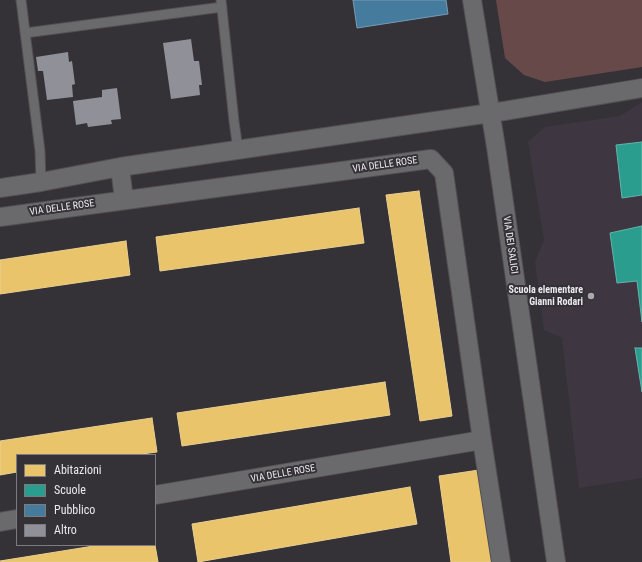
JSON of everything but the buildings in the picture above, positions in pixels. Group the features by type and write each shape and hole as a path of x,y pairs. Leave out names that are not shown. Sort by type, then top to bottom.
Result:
{"street":[{"name":"VIA DEI SALICI","path":"472,0 497,155 556,562"},
{"path":"0,188 42,182 120,167 490,114 642,88"},
{"name":"VIA DELLE ROSE","path":"0,217 431,159 444,173 501,562"},
{"path":"120,167 124,200"},
{"name":"VIA DELLE ROSE","path":"156,495 482,440"},
{"path":"0,522 16,519"}],"lane":[{"path":"21,0 40,151 42,182"},
{"path":"25,33 222,3 238,150"}],"shaded area":[{"path":"496,0 642,0 642,67 545,82 524,75 505,58"},
{"name":"Scuola elementare Gianni Rodari","path":"642,102 642,478 579,488 562,338 544,330 535,262 544,240 528,142 545,127 620,116"}],"place":[{"name":"Scuola elementare Gianni Rodari","path":"591,296"}]}
